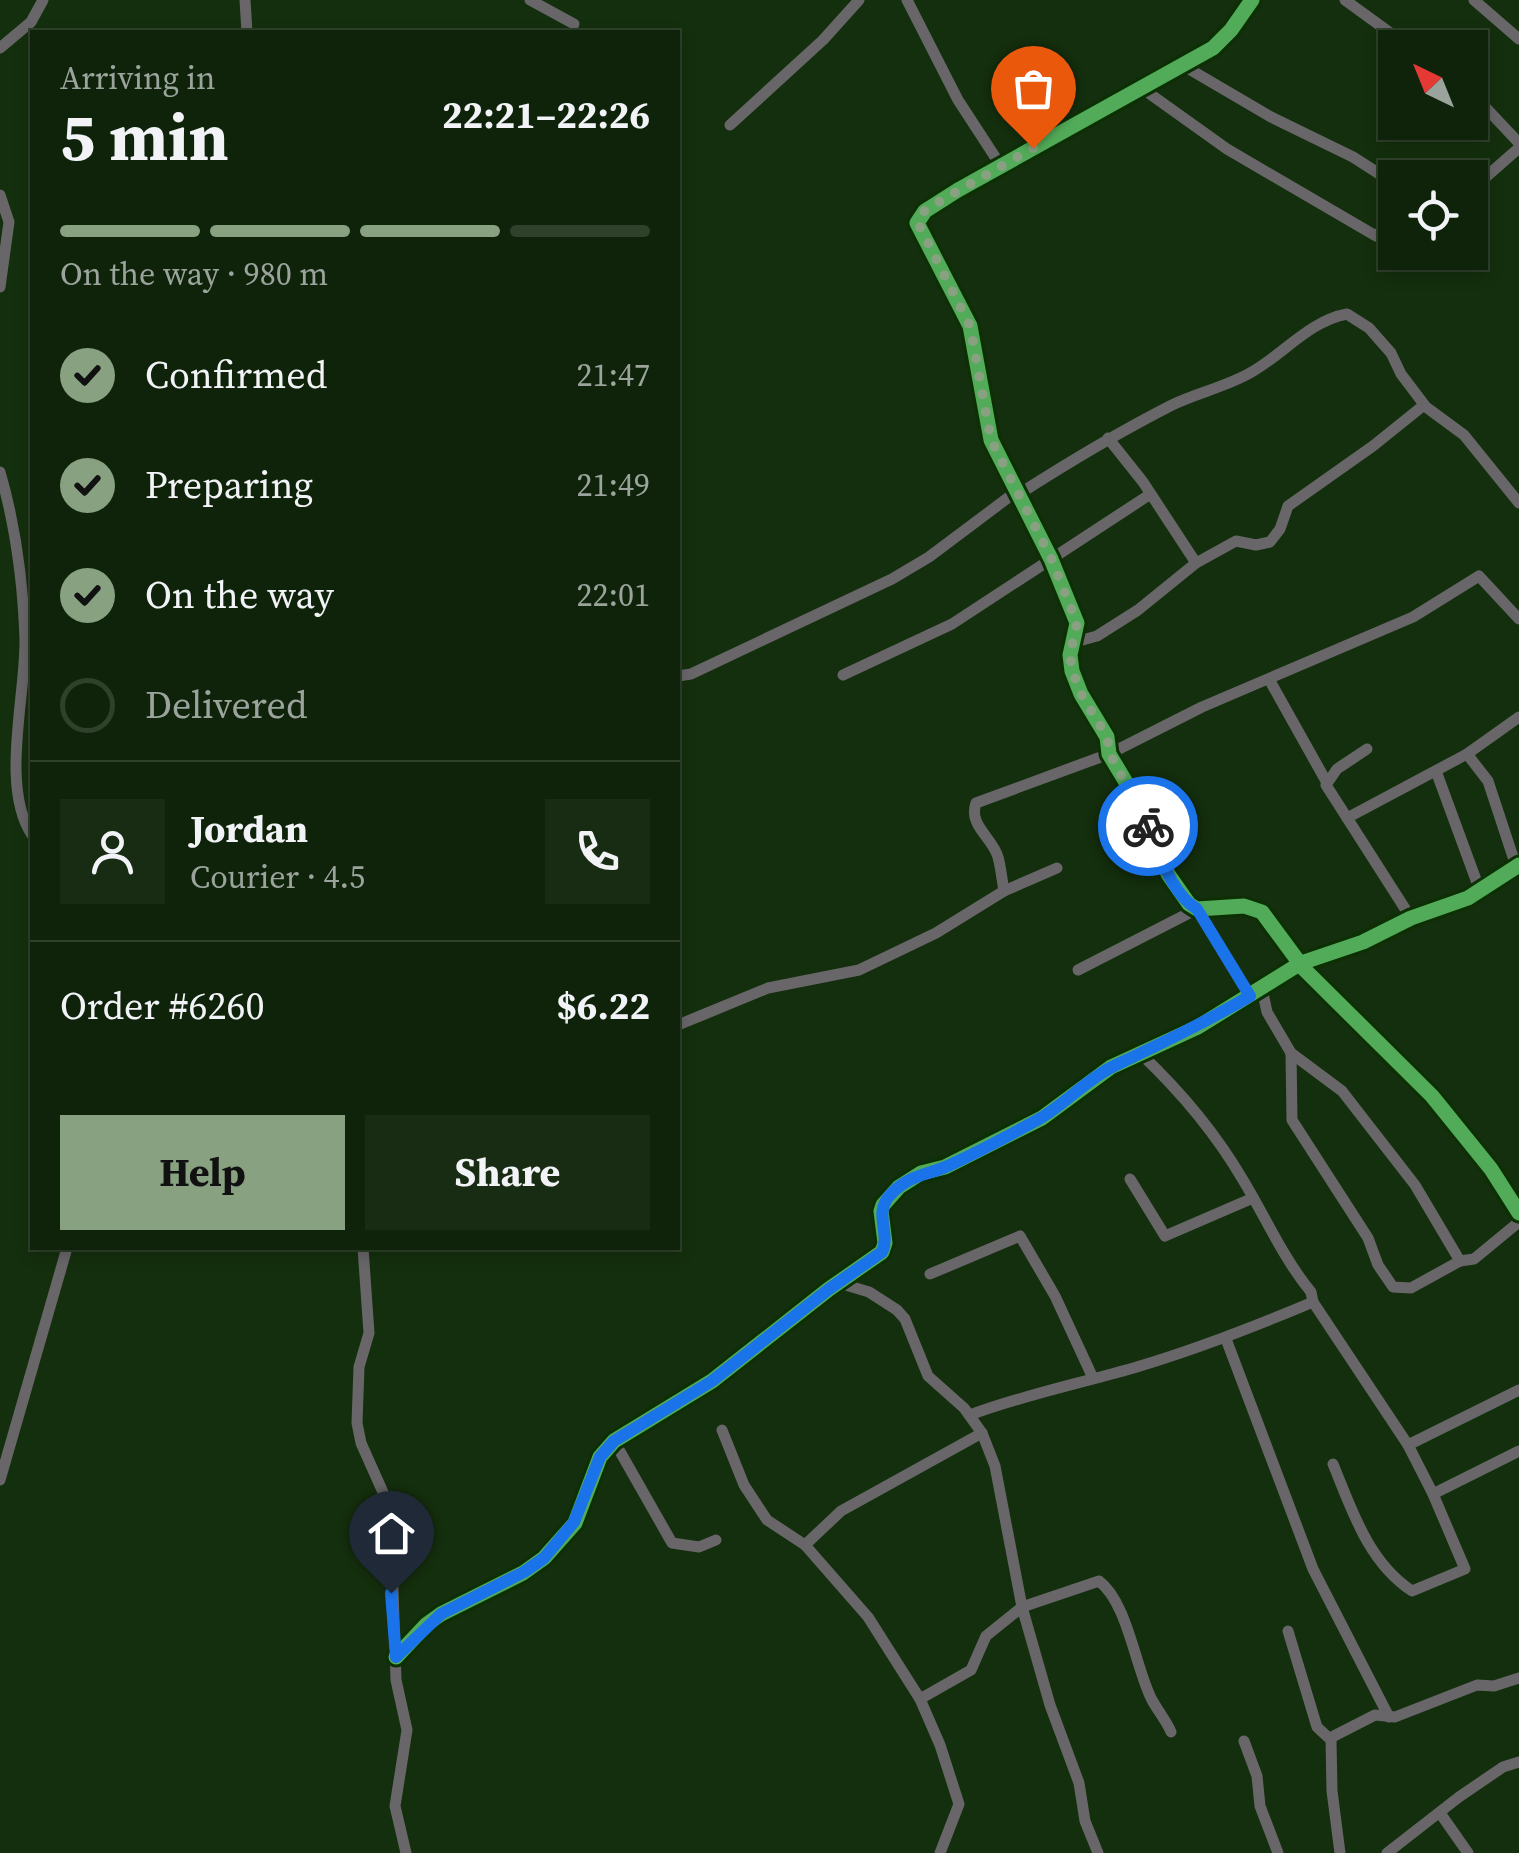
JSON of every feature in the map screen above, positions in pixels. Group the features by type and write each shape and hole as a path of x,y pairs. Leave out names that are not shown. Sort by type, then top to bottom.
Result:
{"street":[{"path":"0,48 31,22 43,0"},
{"path":"245,0 248,30"},
{"path":"530,0 574,24"},
{"path":"730,125 823,40 860,0"},
{"path":"907,0 958,100 1001,166"},
{"path":"1252,0 1232,30 1213,48 925,210 918,223 970,326 991,440 1051,558 1077,623 1070,655 1081,694 1107,737 1110,754 1139,804 1168,874 1256,993 1291,1053 1342,1091 1414,1185 1460,1260"},
{"path":"1345,0 1386,30"},
{"path":"1474,0 1519,39"},
{"path":"1184,66 1378,173"},
{"path":"1143,90 1227,149 1378,234"},
{"path":"1488,111 1519,146 1488,174"},
{"path":"0,195 9,222 0,287"},
{"path":"680,676 691,674 892,578 930,557 1018,493 1108,438 1177,403 1252,372 1331,317 1348,314 1369,328 1424,405 1464,434 1519,503"},
{"path":"1075,642 1098,636 1138,610 1196,563 1236,541 1256,545 1270,542 1280,529 1288,506 1424,405"},
{"path":"1108,438 1143,482 1196,563"},
{"path":"0,472 14,520 29,636 18,741 18,800 30,832"},
{"path":"843,675 952,624 1149,495"},
{"path":"1004,892 997,852 972,810 976,803 1110,754 1202,707 1412,617 1480,576 1519,619"},
{"path":"1270,681 1328,790 1411,918"},
{"path":"1347,818 1467,754 1519,717"},
{"path":"1326,781 1368,748"},
{"path":"396,1657 441,1614 544,1558 574,1522 600,1457 614,1441 712,1381 884,1250 881,1211 899,1187 921,1172 945,1167 1042,1118 1111,1067 1256,993 1301,963 1468,898 1478,888 1518,868 1488,780 1467,754"},
{"path":"1436,771 1478,888"},
{"path":"680,1024 768,988 860,970 936,933 1004,892 1057,868"},
{"path":"1078,970 1197,909 1255,908 1301,963 1432,1096 1491,1169 1519,1213"},
{"path":"1291,1053 1292,1120 1368,1238 1378,1266 1393,1287 1411,1288 1460,1260 1474,1260 1519,1222"},
{"path":"1141,1054 1206,1122 1254,1198 1288,1261 1408,1445 1465,1569 1412,1591 1366,1544 1333,1464"},
{"path":"1130,1179 1165,1236 1254,1198"},
{"path":"930,1274 1020,1236 1055,1296 1093,1378"},
{"path":"0,1480 66,1250"},
{"path":"363,1250 369,1334 360,1367 356,1423 361,1443 384,1490 382,1524 392,1560 396,1680 407,1730 396,1806 406,1853"},
{"path":"838,1283 869,1292 897,1310 905,1319 928,1376 970,1415 982,1434 995,1466 1022,1607 1050,1704 1079,1783 1085,1822 1098,1853"},
{"path":"970,1415 1226,1339 1314,1302"},
{"path":"1226,1339 1313,1569 1389,1717"},
{"path":"1408,1445 1519,1390"},
{"path":"722,1430 744,1485 768,1520 805,1545 868,1618 920,1699 940,1745 958,1804 940,1853"},
{"path":"805,1545 841,1511 982,1434"},
{"path":"614,1441 672,1542 699,1547 716,1540"},
{"path":"1433,1494 1519,1451"},
{"path":"920,1699 971,1670 986,1636 1022,1607 1092,1580 1103,1582 1122,1615 1152,1700 1172,1732"},
{"path":"1288,1632 1317,1727 1330,1738 1340,1853"},
{"path":"1330,1738 1375,1715 1389,1717 1477,1685 1494,1686 1519,1678"},
{"path":"1244,1742 1256,1776 1260,1806 1278,1853"},
{"path":"1387,1853 1504,1767 1519,1762"},
{"path":"1440,1813 1468,1853"}],"cycle path":[{"path":"1252,0 1213,48 958,190 925,211 917,223 970,326 991,440 1051,559 1077,623 1070,655 1072,671 1107,737 1109,754 1139,804 1168,874 1197,909 1244,906 1262,912 1304,969 1432,1096 1491,1169 1519,1213"},
{"path":"396,1657 441,1614 523,1573 544,1558 575,1523 600,1457 614,1441 712,1381 882,1252 885,1243 881,1211 899,1187 921,1173 945,1167 1042,1118 1111,1067 1198,1027 1301,963 1468,898 1519,865"}],"way so far":[{"path":"1033,148 925,210 918,223 970,326 991,440 1051,558 1077,623 1070,655 1081,694 1107,737 1110,754 1148,826"}],"route":[{"path":"391,1593 396,1657 427,1624 451,1607 524,1572 544,1558 580,1514 600,1457 614,1441 712,1381 882,1252 885,1243 881,1211 899,1187 921,1172 945,1167 1042,1118 1111,1067 1198,1027 1250,996 1197,909 1168,874 1148,826"}]}
